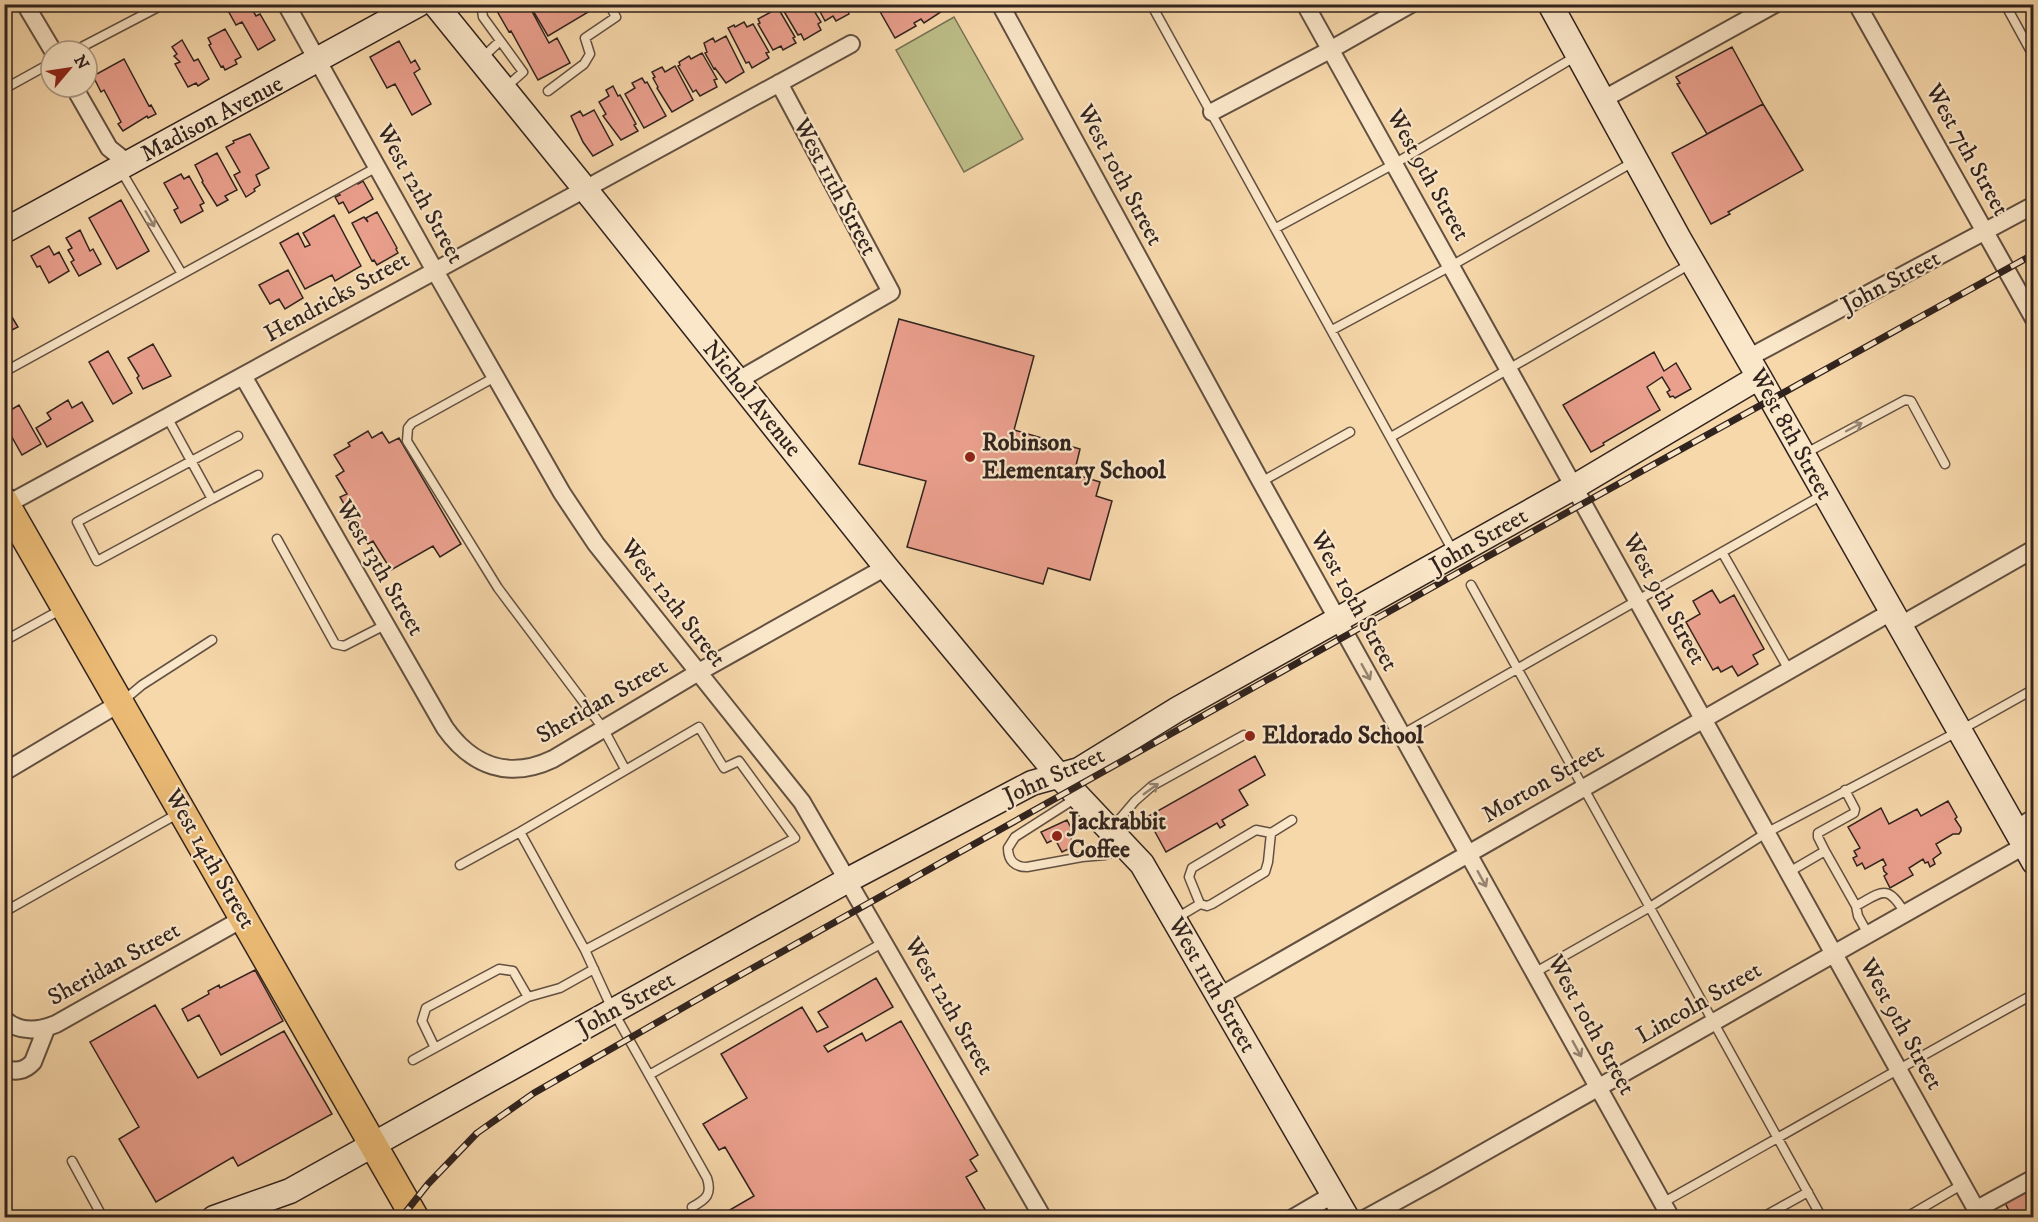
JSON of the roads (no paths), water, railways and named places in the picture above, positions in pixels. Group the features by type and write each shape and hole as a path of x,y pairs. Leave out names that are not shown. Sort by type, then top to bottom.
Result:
{"main road":[{"name":"West 14th Street","path":"5,504 416,1218"}],"street":[{"path":"25,4 46,39"},
{"name":"West 12th Street","path":"286,4 562,493 596,544 802,802 1043,1218"},
{"name":"Madison Avenue","path":"4,231 419,4"},
{"name":"Nichol Avenue","path":"435,4 886,567 1070,787"},
{"name":"West 10th Street","path":"1000,4 1261,482 1666,1210"},
{"name":"West 9th Street","path":"1305,4 1979,1213"},
{"path":"1212,112 1411,4"},
{"name":"West 8th Street","path":"1550,4 1692,263 1754,368 1895,619 1959,731 2027,839"},
{"path":"1602,100 1775,4"},
{"name":"West 7th Street","path":"1857,4 2034,319"},
{"name":"Hendricks Street","path":"5,504 851,44"},
{"name":"West 11th Street","path":"737,381 891,292 779,83"},
{"path":"81,99 110,148 125,166"},
{"name":"John Street","path":"214,1218 290,1191 848,880 1032,783 1070,787 1079,770 1178,710 1574,487 1754,368 2034,205"},
{"name":"West 13th Street","path":"243,376 445,728 456,744 476,759 493,766"},
{"name":"Morton Street","path":"1220,996 1789,670 2034,549"},
{"name":"Sheridan Street","path":"493,766 513,769 532,767 547,762 697,672 886,567"},
{"path":"4,772 120,703"},
{"name":"West 11th Street","path":"1070,787 1142,864 1347,1218"},
{"name":"Lincoln Street","path":"1366,1218 1905,913 2027,839"},
{"name":"Sheridan Street","path":"4,1019 21,1029 46,1029 244,918"},
{"path":"4,1068 17,1071 30,1066 46,1029"},
{"path":"1979,1213 2034,1178"},
{"path":"1293,1218 1334,1194"}],"lane":[{"path":"481,4 483,17 523,72 504,89"},
{"path":"548,91 584,64 590,54 585,38 616,16 609,4"},
{"path":"1151,4 1455,554"},
{"path":"2005,4 2034,57"},
{"path":"96,39 160,5"},
{"path":"480,60 500,40"},
{"path":"1276,228 1394,164 1578,55"},
{"path":"4,89 39,70"},
{"path":"1332,330 1451,266 1635,160"},
{"path":"125,166 182,274"},
{"path":"4,372 377,167"},
{"path":"1391,437 1692,263"},
{"path":"495,376 412,423 408,428 406,441 498,588 603,728 625,769"},
{"path":"1803,455 1905,400 1911,401 1945,464"},
{"path":"167,417 212,499"},
{"path":"1261,482 1350,432"},
{"path":"238,436 77,522 97,561 258,475"},
{"path":"1401,735 1824,494"},
{"path":"277,539 335,644 345,646 385,625"},
{"path":"1722,552 1789,670"},
{"path":"1471,585 1822,1218"},
{"path":"4,640 65,607"},
{"path":"120,703 142,685 212,640"},
{"path":"1534,973 1650,907 1766,833 2034,689"},
{"path":"460,865 699,727 724,768 739,761 795,838 585,950"},
{"path":"1110,830 1135,801 1152,786 1244,735"},
{"path":"1070,787 1015,837 1008,848 1010,859 1014,864 1027,867 1105,855 1126,848"},
{"path":"1845,790 1855,809 1854,813 1818,833 1818,837 1856,906 1858,916 1868,934"},
{"path":"4,912 182,811"},
{"path":"1200,904 1189,877 1192,867 1256,830 1271,832 1292,820"},
{"path":"520,832 585,950 613,1011 707,1178 710,1188 706,1197 692,1207"},
{"path":"1174,919 1200,904 1207,906 1212,904 1265,872 1271,832"},
{"path":"1789,872 1825,851"},
{"path":"1856,906 1884,892 1895,897 1905,913"},
{"path":"649,1075 884,942"},
{"path":"435,1048 422,1022 426,1008 499,969 513,971 528,997"},
{"path":"413,1060 528,997 560,988 594,969"},
{"path":"1666,1210 1778,1139 1898,1068 2034,994"},
{"path":"72,1161 103,1218"},
{"path":"1905,1218 1963,1184"},
{"path":"1761,1218 1808,1192"},
{"path":"1961,1218 1979,1213"}],"railway":[{"path":"401,1218 428,1184 477,1133 534,1093 1463,570 2034,254"}],"place":[{"name":"Robinson Elementary School","path":"970,457"},
{"name":"Eldorado School","path":"1250,736"},
{"name":"Jackrabbit Coffee","path":"1057,836"}]}
